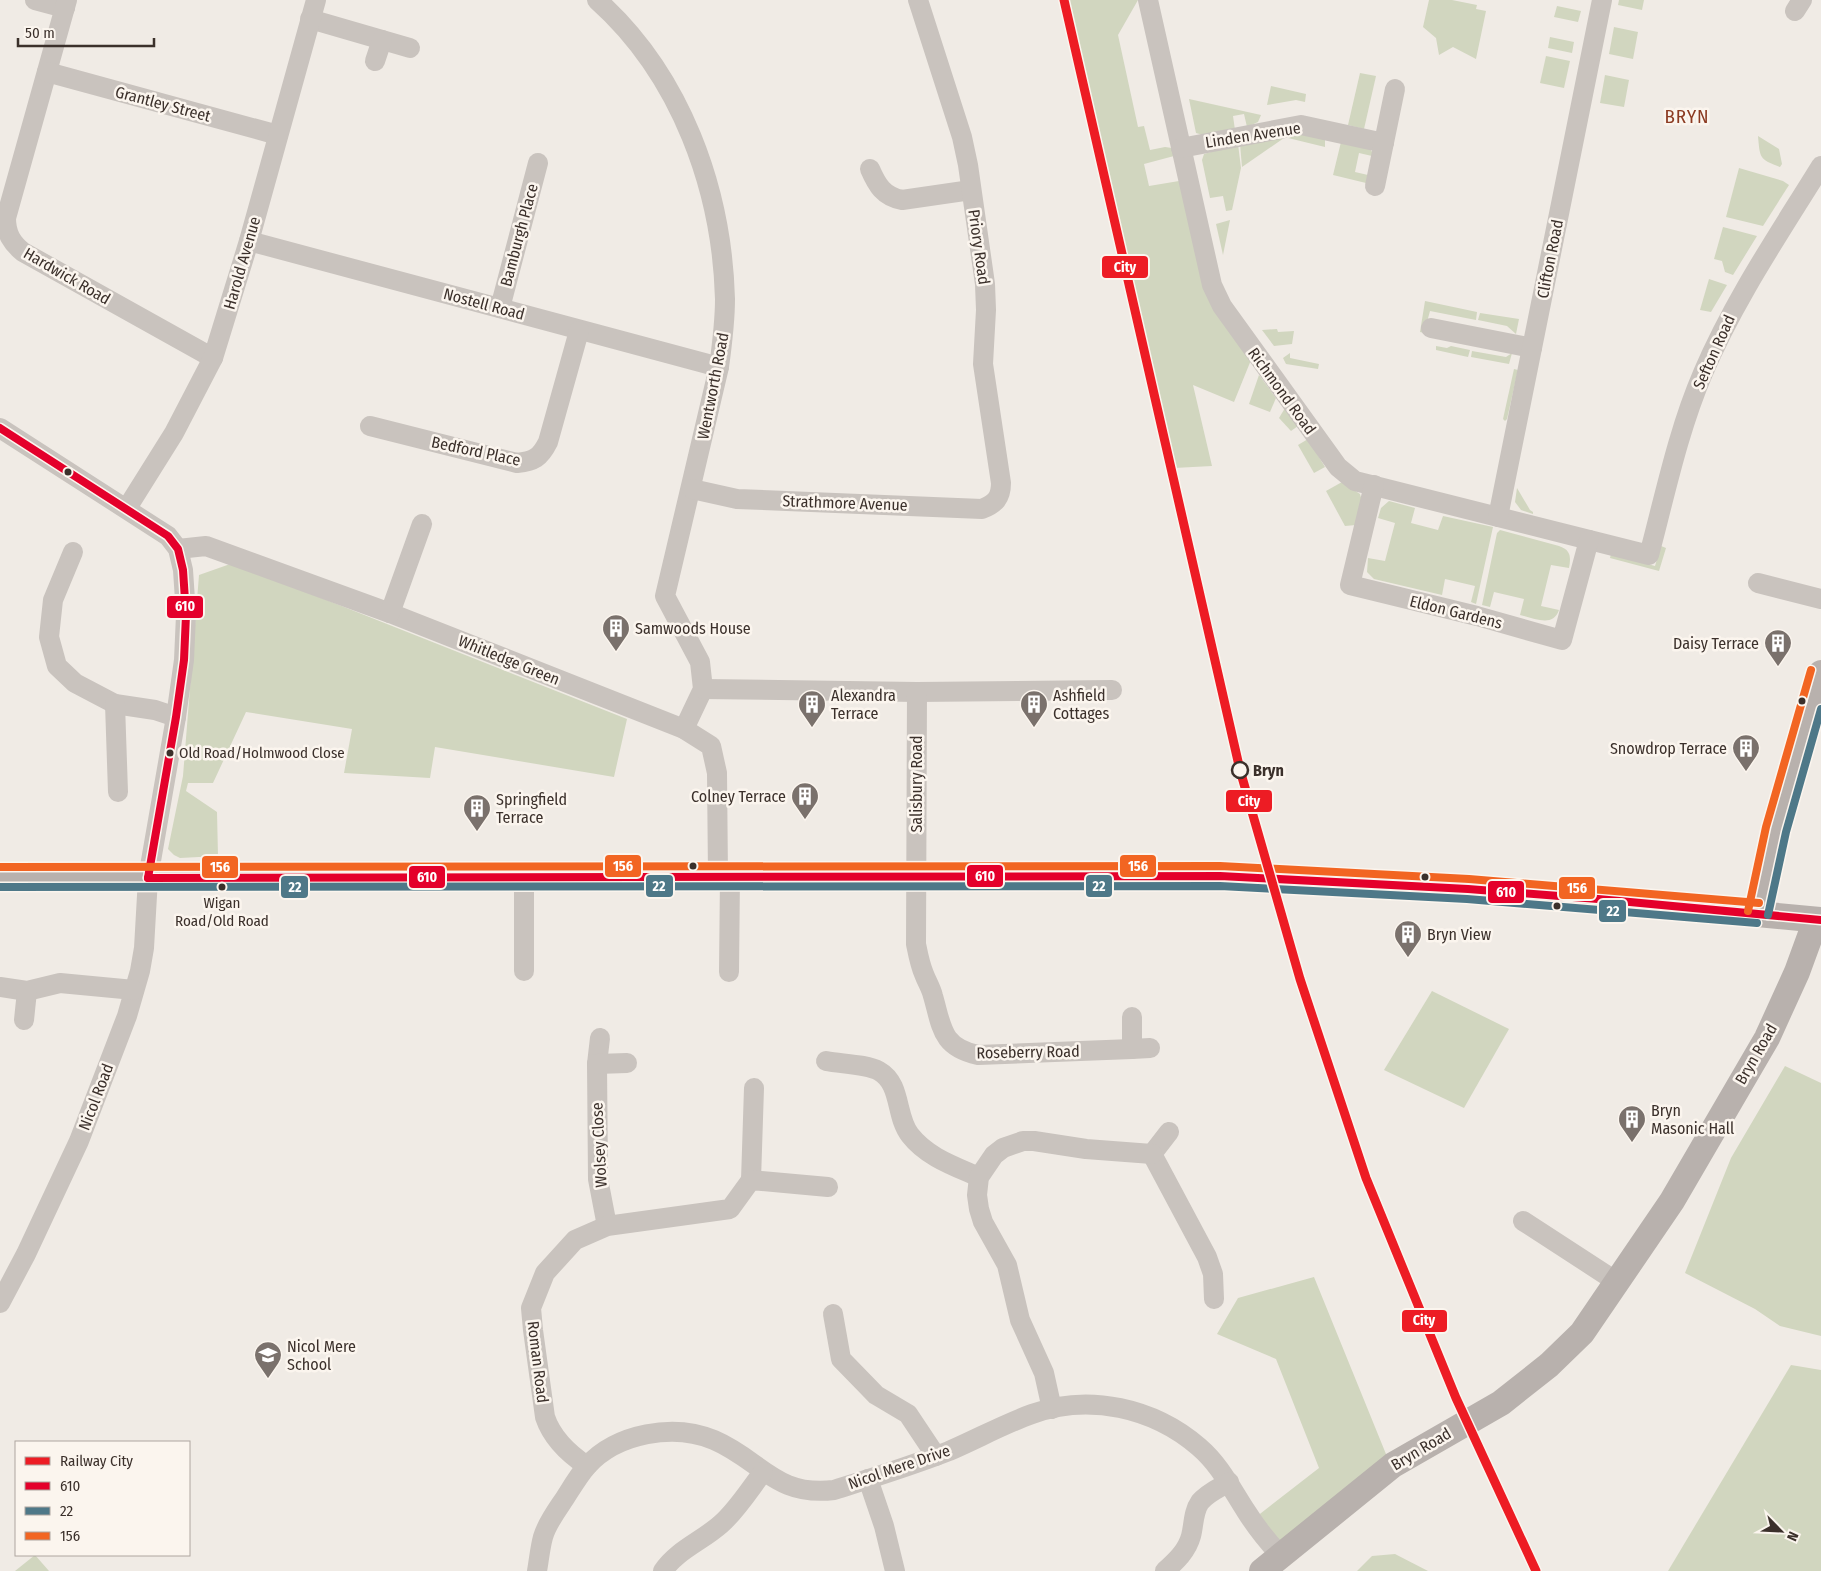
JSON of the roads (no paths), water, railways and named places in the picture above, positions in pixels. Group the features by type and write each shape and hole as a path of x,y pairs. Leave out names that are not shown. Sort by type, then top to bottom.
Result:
{"main road":[{"path":"1758,913 1776,830 1821,673"},
{"path":"0,878 1236,877 1468,889 1758,913 1818,920"},
{"name":"Bryn Road","path":"1271,1563 1393,1465 1501,1403 1549,1366 1582,1333 1672,1200 1766,1038 1797,972 1818,920"}],"street":[{"path":"35,0 66,4"},
{"name":"Wentworth Road","path":"597,0 610,12 649,59 670,91 695,147 710,193 720,247 725,299 724,335 719,367 692,489 665,596 700,662 703,689"},
{"name":"Priory Road","path":"918,0 962,137 971,190 986,310 983,364 1001,484 1001,492 997,500"},
{"name":"Richmond Road","path":"1148,0 1212,286 1222,306 1338,467 1355,481 1648,555"},
{"name":"Clifton Road","path":"1498,517 1602,0"},
{"name":"Hardwick Road","path":"66,4 6,218 9,237 15,246 24,252 212,358"},
{"path":"313,10 382,40 410,48"},
{"name":"Harold Avenue","path":"127,508 174,433 212,358 248,241 313,10"},
{"path":"376,61 382,40"},
{"name":"Grantley Street","path":"48,72 278,135"},
{"path":"1375,186 1395,89"},
{"name":"Linden Avenue","path":"1181,148 1301,125 1384,143"},
{"name":"Bamburgh Place","path":"500,308 538,163"},
{"name":"Sefton Road","path":"1648,555 1683,430 1702,375 1728,317 1821,166"},
{"path":"870,169 876,184 892,198 902,200 971,190"},
{"name":"Nostell Road","path":"248,241 719,367"},
{"path":"1431,328 1532,348"},
{"name":"Bedford Place","path":"370,426 517,463 531,461 542,453 548,442 579,331"},
{"path":"0,428 127,508 168,536 178,549"},
{"name":"Eldon Gardens","path":"1374,485 1350,585 1477,616 1562,640 1589,540"},
{"name":"Strathmore Avenue","path":"692,489 737,499 972,509 982,509 990,506 997,500"},
{"path":"390,613 422,524"},
{"name":"Whitledge Green","path":"178,549 206,546 390,613 684,729 711,746 717,773 729,972"},
{"name":"Nicol Road","path":"0,1303 26,1254 79,1141 128,1016 144,948 148,878 184,660 186,615 183,570 178,549"},
{"path":"73,552 53,600 49,637 58,666 75,682 115,704 155,710 176,717"},
{"path":"1758,583 1821,600"},
{"path":"684,729 703,689 916,692 1112,690"},
{"name":"Salisbury Road","path":"916,692 917,876"},
{"path":"115,704 118,792"},
{"name":"Roseberry Road","path":"917,876 916,944 923,973 933,994 941,1028 951,1044 978,1056 1141,1048 1132,1018"},
{"path":"524,878 524,971"},
{"path":"0,987 27,990 60,984 134,990"},
{"path":"24,1020 27,990"},
{"name":"Wolsey Close","path":"600,1038 597,1064 598,1178 607,1226"},
{"path":"824,1062 872,1068 880,1072 893,1085 901,1118 909,1134 916,1142 936,1158 979,1177"},
{"path":"597,1064 627,1063"},
{"path":"754,1088 750,1180 828,1187"},
{"path":"1152,1154 1169,1132"},
{"path":"1052,1409 1044,1373 1020,1320 1006,1265 983,1222 977,1195 979,1177 994,1155 1013,1144 1023,1141 1086,1149 1152,1154"},
{"path":"1152,1154 1207,1257 1213,1274 1213,1303"},
{"name":"Roman Road","path":"587,1466 571,1455 549,1427 545,1417 531,1308 545,1273 575,1240 607,1226 730,1209 750,1180"},
{"path":"1523,1221 1617,1282"},
{"path":"832,1314 841,1359 876,1395 908,1414 936,1456"},
{"name":"Nicol Mere Drive","path":"537,1571 543,1536 554,1514 587,1466 605,1452 637,1437 671,1432 702,1436 716,1441 763,1472 787,1485 801,1490 818,1492 834,1490 936,1456 1034,1413 1070,1405 1101,1405 1127,1409 1147,1415 1166,1423 1199,1447 1215,1462 1258,1528 1271,1563"},
{"path":"663,1571 682,1552 721,1524 763,1472"},
{"path":"868,1479 884,1526 895,1571"},
{"path":"1165,1571 1181,1555 1187,1545 1191,1537 1196,1511 1200,1502 1207,1494 1229,1482"}],"rail line":[{"name":"City","path":"1064,0 1240,770 1300,979 1366,1178 1456,1398 1536,1571"}],"place":[{"name":"Samwoods House","path":"616,652"},
{"name":"Daisy Terrace","path":"1778,667"},
{"name":"Alexandra Terrace","path":"812,728"},
{"name":"Ashfield Cottages","path":"1034,728"},
{"name":"Old Road/Holmwood Close","path":"170,753"},
{"name":"Bryn","path":"1240,770"},
{"name":"Snowdrop Terrace","path":"1746,772"},
{"name":"Colney Terrace","path":"805,820"},
{"name":"Springfield Terrace","path":"477,832"},
{"name":"Wigan Road/Old Road","path":"222,887"},
{"name":"Bryn View","path":"1408,958"},
{"name":"Bryn Masonic Hall","path":"1632,1143"},
{"name":"Nicol Mere School","path":"268,1379"}],"district":[{"name":"BRYN","path":"1687,116"}]}
